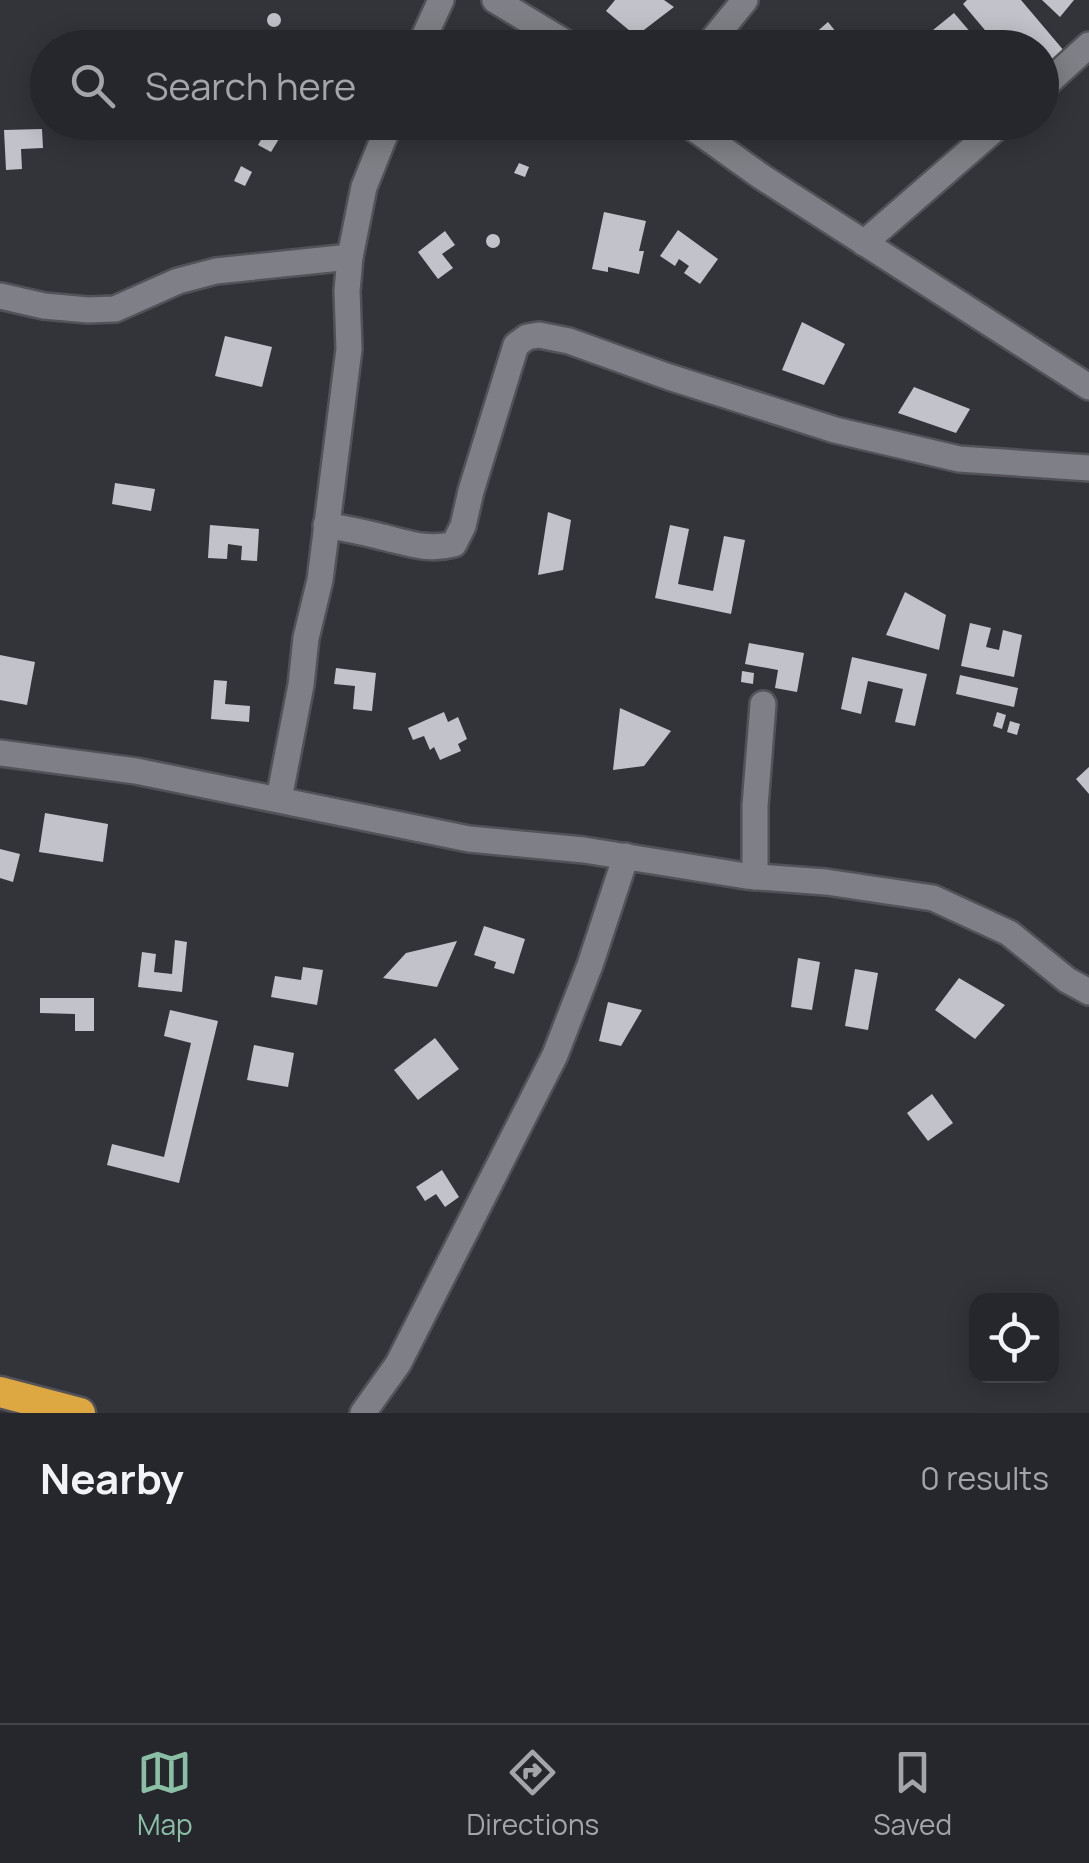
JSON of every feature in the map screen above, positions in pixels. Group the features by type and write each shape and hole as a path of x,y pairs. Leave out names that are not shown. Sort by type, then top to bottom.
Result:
{"highway":[{"path":"0,1392 80,1413"}],"street":[{"path":"428,30 441,0"},
{"path":"495,0 544,30"},
{"path":"721,30 746,0"},
{"path":"1059,72 1089,45"},
{"path":"279,800 306,638 320,580 349,349 350,257 364,187 383,140"},
{"path":"709,140 762,178 1089,387"},
{"path":"864,243 982,140"},
{"path":"0,296 44,306 116,309 178,282 216,272 350,257"},
{"path":"326,526 417,548 454,544 516,346 527,337 539,335 568,341 835,430 959,459 1089,468"},
{"path":"755,876 754,806 762,704"},
{"path":"0,754 136,771 468,839 584,850 932,898 1010,933 1067,980 1089,992"},
{"path":"363,1413 398,1364 556,1054 626,856"}],"building":[{"path":"615,0 664,0 674,7 644,30 629,30 606,11"},
{"path":"967,0 1021,0 1046,30 985,30 963,4"},
{"path":"1042,0 1074,0 1060,17"},
{"path":"274,13 281,20 274,27 267,20"},
{"path":"954,13 969,30 933,30"},
{"path":"828,22 834,30 819,30"},
{"path":"30,129 30,140 43,140 43,148 21,149 22,169 6,170 4,130"},
{"path":"261,140 278,140 271,152 258,145"},
{"path":"519,163 529,167 525,177 514,173"},
{"path":"241,166 252,172 245,186 234,181"},
{"path":"604,212 646,221 639,251 644,251 639,274 608,267 608,272 592,269"},
{"path":"678,230 718,259 700,284 684,273 689,266 679,259 675,266 660,256"},
{"path":"445,231 455,245 442,254 453,268 438,279 418,252"},
{"path":"493,234 500,241 493,248 486,241"},
{"path":"802,322 845,344 824,385 782,370"},
{"path":"225,336 272,347 262,387 215,376"},
{"path":"914,387 970,409 956,433 898,413"},
{"path":"115,483 155,489 151,511 112,504"},
{"path":"548,512 571,520 563,570 538,575"},
{"path":"210,525 259,529 257,561 241,560 242,546 228,544 227,559 208,558"},
{"path":"670,525 689,529 678,584 713,591 724,536 745,540 731,614 655,598"},
{"path":"905,592 946,615 939,650 886,635"},
{"path":"970,623 991,628 986,647 999,650 1003,630 1022,635 1014,677 961,666"},
{"path":"749,643 804,653 797,692 775,688 778,670 745,664"},
{"path":"0,655 35,662 27,705 0,700"},
{"path":"852,657 927,674 915,726 895,722 903,689 868,681 861,714 841,709"},
{"path":"336,668 376,673 372,711 353,709 355,686 334,684"},
{"path":"742,671 754,673 753,684 741,682"},
{"path":"960,675 1018,688 1014,707 956,694"},
{"path":"214,680 227,681 225,704 250,706 249,722 211,719"},
{"path":"620,708 671,731 644,766 613,770"},
{"path":"444,712 448,722 458,717 467,739 458,744 461,751 440,760 424,736 413,740 408,728"},
{"path":"997,712 1006,715 1002,729 993,726"},
{"path":"1010,721 1020,724 1017,735 1007,732"},
{"path":"1089,767 1089,794 1076,779"},
{"path":"45,813 108,824 103,862 39,852"},
{"path":"0,849 20,854 13,882 0,878"},
{"path":"484,926 525,939 514,974 494,968 496,962 474,955"},
{"path":"175,940 187,942 182,992 138,987 142,952 156,954 154,972 172,974"},
{"path":"457,941 437,987 383,978 406,953"},
{"path":"798,958 820,962 812,1010 791,1007"},
{"path":"303,967 323,970 317,1005 271,997 275,976 301,980"},
{"path":"855,969 878,973 868,1030 845,1026"},
{"path":"959,978 1005,1005 975,1039 935,1010"},
{"path":"40,998 94,998 94,1031 75,1031 75,1014 40,1013"},
{"path":"608,1002 642,1010 621,1046 599,1041"},
{"path":"170,1010 218,1021 179,1183 107,1165 112,1144 164,1157 191,1043 164,1036"},
{"path":"435,1038 459,1069 418,1100 394,1070"},
{"path":"254,1045 294,1053 288,1087 247,1080"},
{"path":"932,1094 953,1123 928,1141 907,1113"},
{"path":"442,1170 459,1197 445,1207 436,1194 425,1201 416,1187"}]}
